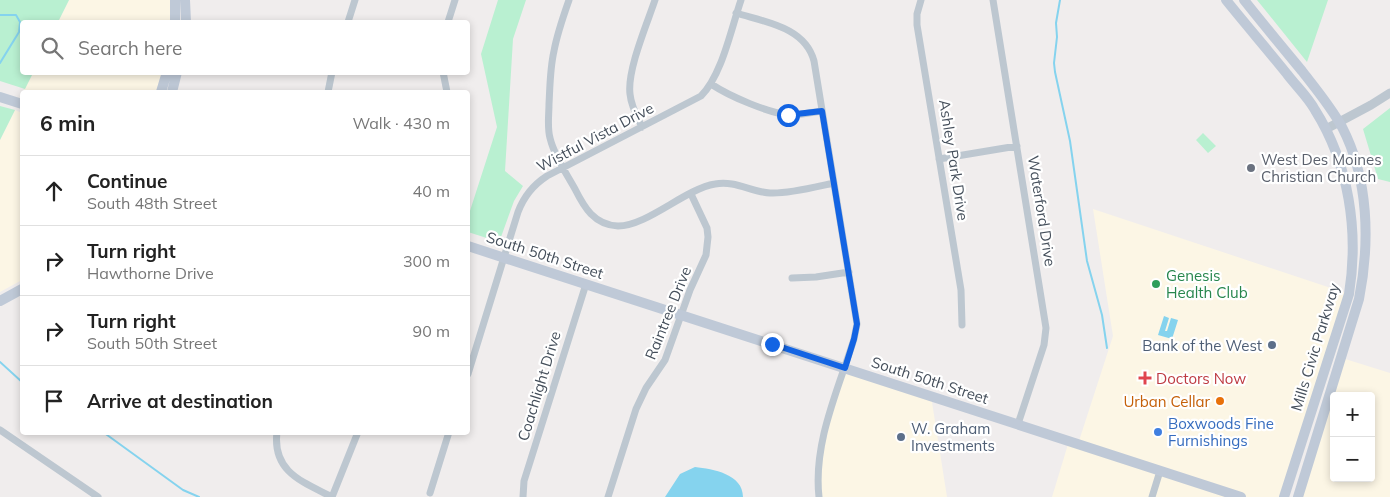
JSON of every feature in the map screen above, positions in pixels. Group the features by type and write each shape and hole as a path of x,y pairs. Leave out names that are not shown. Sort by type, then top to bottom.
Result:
{"main road":[{"path":"175,0 175,20"},
{"path":"185,0 186,20"},
{"name":"Mills Civic Parkway","path":"1226,0 1315,108 1326,128 1347,188 1353,243 1349,294 1284,497"},
{"name":"Mills Civic Parkway","path":"1244,0 1328,104 1338,121 1350,146 1361,185 1366,223 1364,265 1359,299 1298,497"},
{"path":"162,90 166,75"},
{"path":"173,90 177,75"},
{"path":"0,97 20,103"},
{"name":"South 50th Street","path":"470,247 1241,497"},
{"path":"0,301 20,290"}],"street":[{"path":"349,20 355,0"},
{"path":"449,20 455,0"},
{"path":"569,0 554,48 548,126 550,138 586,209 597,219 611,225 634,223 706,186 724,182 768,193 834,184"},
{"path":"642,127 632,105 630,78 655,0"},
{"name":"Wistful Vista Drive","path":"470,368 518,212 526,195 539,181 701,96 711,84 718,71 741,0"},
{"name":"Ashley Park Drive","path":"921,0 917,21 961,290 962,325"},
{"name":"Waterford Drive","path":"993,0 1046,328 1044,345 1018,424"},
{"path":"736,13 792,32 804,41 812,55 822,111 857,324 821,443 818,472 819,497"},
{"path":"444,75 447,90"},
{"path":"328,90 331,76"},
{"path":"711,84 729,96 780,113 793,115 822,111"},
{"path":"1326,128 1372,105 1390,93"},
{"path":"939,159 1017,146"},
{"name":"Raintree Drive","path":"608,497 636,409 646,388 665,360 690,290 703,264 708,247 707,228 691,194"},
{"path":"792,278 816,277 849,272"},
{"name":"Coachlight Drive","path":"523,497 523,483 586,284"},
{"path":"0,430 98,497"},
{"path":"276,435 278,453 286,468 296,479 332,497 357,435"},
{"path":"430,492 448,435"},
{"path":"1152,497 1160,471"}],"shaded area":[{"path":"69,0 171,0 171,20 59,20"},
{"path":"32,75 162,75 158,90 24,90"},
{"path":"15,110 20,112 20,281 0,292 0,140"},
{"path":"1093,209 1349,294 1284,497 1052,497 1069,441 1078,444 1113,336"},
{"path":"1342,358 1390,373 1390,497 1298,497 1330,396 1330,482 1375,482 1375,392 1331,392"},
{"path":"845,368 931,396 947,497 819,497 819,457"}],"green space":[{"path":"0,0 69,0 59,20 20,20 20,75 32,75 25,89 0,81"},
{"path":"498,0 526,0 513,39 505,171 523,186 514,201 501,237 496,241 470,233 470,211 497,127 481,54"},
{"path":"1257,0 1328,0 1307,62"},
{"path":"0,106 15,110 0,140"},
{"path":"1390,108 1390,182 1378,179 1363,129"},
{"path":"1203,133 1216,146 1208,153 1196,140"}],"water":[{"path":"1164,316 1169,318 1165,331 1167,331 1171,318 1178,320 1172,339 1158,335"},
{"path":"695,467 718,471 733,478 742,489 743,497 665,497 680,474"}],"waterway":[{"path":"1060,0 1056,23 1055,72 1070,141 1087,261 1102,315 1107,348"},
{"path":"0,15 16,15 20,22 19,32 0,63"},
{"path":"0,362 20,380"},
{"path":"107,435 183,490 199,497"}],"place":[{"name":"West Des Moines Christian Church","path":"1251,168"},
{"name":"Genesis Health Club","path":"1156,284"},
{"name":"Bank of the West","path":"1272,345"},
{"name":"Doctors Now","path":"1145,378"},
{"name":"Urban Cellar","path":"1220,401"},
{"name":"Boxwoods Fine Furnishings","path":"1158,432"},
{"name":"W. Graham Investments","path":"901,437"}],"route":[{"path":"772,344 845,368 857,324 822,111 788,115"}]}
